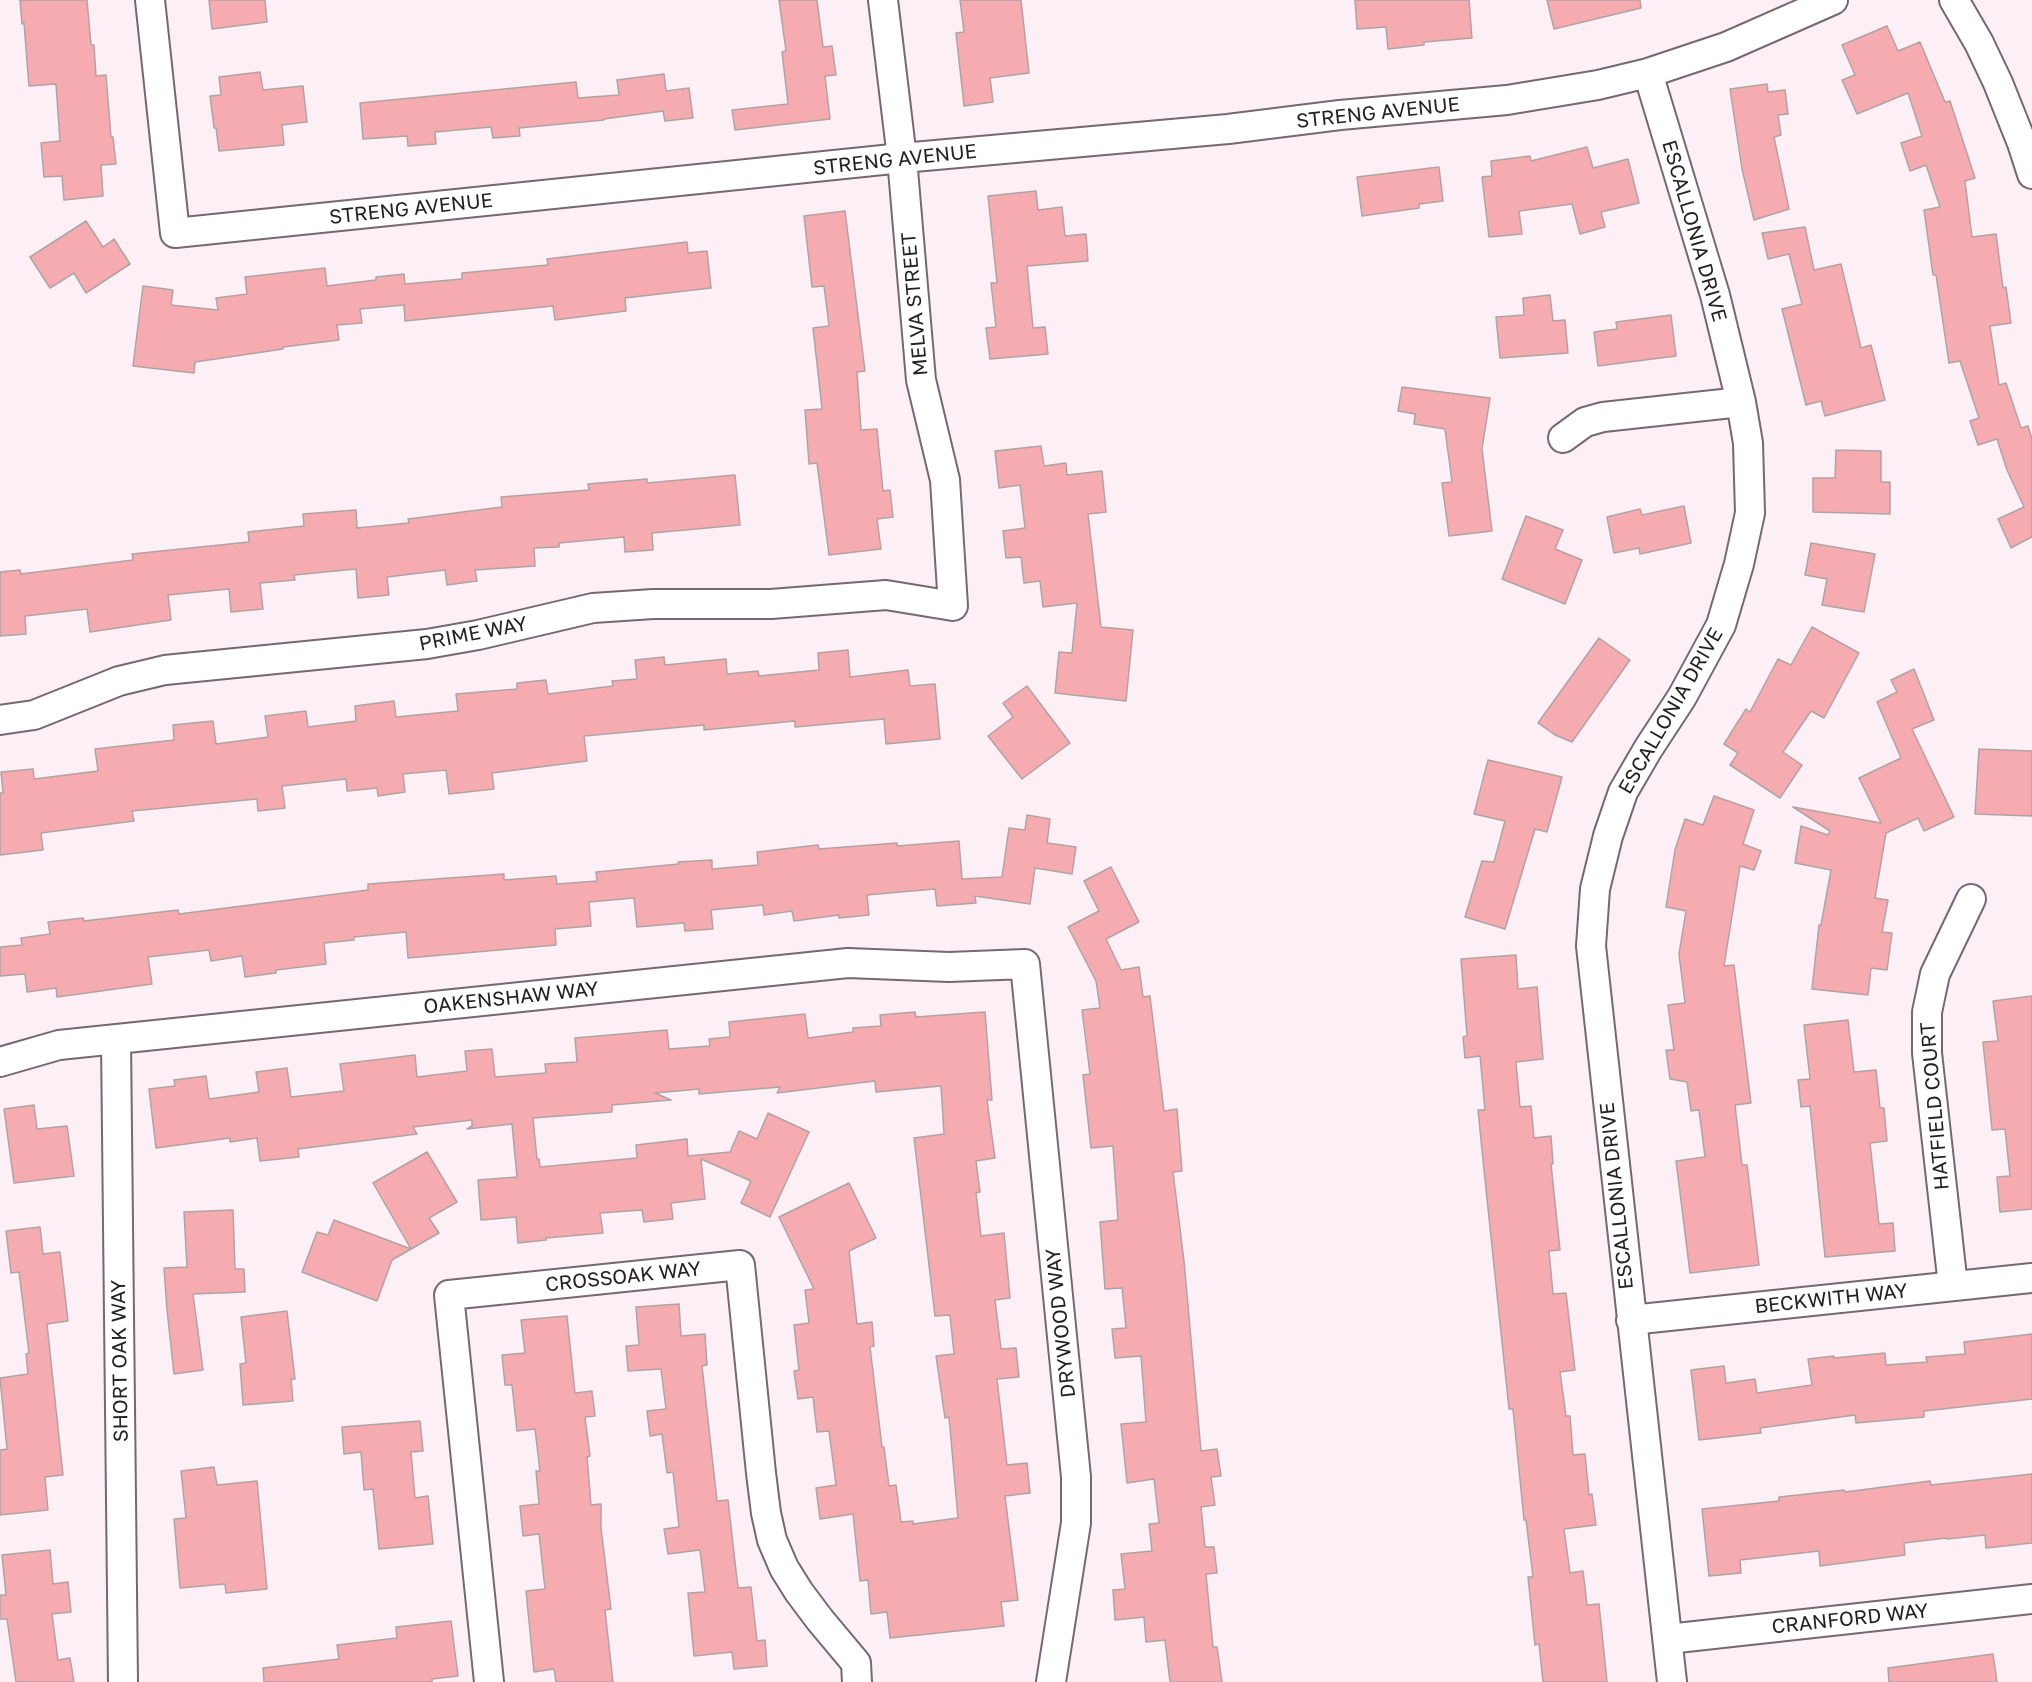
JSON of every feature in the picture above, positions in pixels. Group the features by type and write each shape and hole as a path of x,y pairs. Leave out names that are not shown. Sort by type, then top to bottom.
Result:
{"street":[{"name":"STRENG AVENUE","path":"150,0 175,234 902,158 1228,129 1340,115 1507,100 1598,85 1648,73 1726,47 1833,0"},
{"name":"MELVA STREET","path":"884,0 902,158 921,380 945,480 953,606"},
{"path":"1954,0 1998,83 2032,174"},
{"name":"ESCALLONIA DRIVE","path":"1648,73 1715,295 1741,402 1748,443 1750,513 1739,564 1721,625 1682,697 1647,748 1623,792 1608,836 1595,889 1591,946 1672,1682"},
{"path":"1563,438 1585,422 1603,417 1741,402"},
{"name":"PRIME WAY","path":"0,720 34,715 120,681 165,670 427,644 478,635 593,608 653,604 771,604 886,595 953,606"},
{"name":"HATFIELD COURT","path":"1953,1286 1927,1053 1926,1012 1935,974 1971,899"},
{"name":"OAKENSHAW WAY","path":"0,1062 59,1046 848,963 949,967 1025,964"},
{"name":"DRYWOOD WAY","path":"1025,964 1076,1477 1076,1523 1051,1682"},
{"name":"SHORT OAK WAY","path":"116,1040 123,1682"},
{"name":"CROSSOAK WAY","path":"489,1682 449,1295 740,1265 761,1473 772,1540 784,1568 800,1592 856,1663 857,1682"},
{"name":"BECKWITH WAY","path":"1631,1320 2032,1278"},
{"name":"CRANFORD WAY","path":"1668,1639 2032,1599"}],"building":[{"path":"20,0 87,0 96,76 106,75 111,137 113,137 116,164 101,165 103,196 64,200 62,176 44,177 41,143 60,141 56,84 29,86"},
{"path":"209,0 265,0 267,22 212,29"},
{"path":"779,0 817,0 823,47 832,46 836,75 825,76 830,119 735,130 732,110 788,104 782,52 786,51"},
{"path":"960,0 1021,0 1029,73 990,78 993,102 964,106 956,33 964,32"},
{"path":"1355,0 1469,0 1472,38 1424,42 1424,45 1388,49 1386,27 1357,29"},
{"path":"1547,0 1640,0 1641,8 1554,29"},
{"path":"1887,26 1898,51 1920,42 1945,102 1950,101 1975,178 1965,181 1972,237 1996,234 2003,288 2006,287 2011,323 1990,326 1999,385 2006,383 2021,428 2028,426 2032,439 2032,537 2011,548 1998,519 2024,507 2007,470 1997,439 1978,445 1970,421 1979,418 1960,361 1949,363 1924,210 1940,207 1926,165 1910,171 1901,143 1922,136 1908,93 1857,114 1842,80 1855,75 1842,45"},
{"path":"260,72 263,90 303,86 307,122 282,125 284,145 219,151 210,96 221,95 219,77"},
{"path":"664,74 666,91 689,88 693,118 665,121 663,111 604,120 519,128 520,136 493,138 491,127 435,132 436,144 408,146 407,136 363,139 360,103 576,82 578,98 619,95 617,80"},
{"path":"1767,84 1768,92 1785,90 1788,114 1778,115 1781,135 1774,137 1789,209 1754,220 1742,169 1730,89"},
{"path":"1587,147 1593,168 1628,159 1639,203 1601,212 1605,227 1580,234 1572,204 1519,211 1522,234 1489,237 1482,177 1492,176 1491,161 1530,156 1531,161"},
{"path":"1439,167 1443,201 1419,204 1419,208 1362,216 1357,177"},
{"path":"1036,191 1038,210 1062,207 1065,236 1086,234 1088,261 1027,266 1033,328 1045,327 1048,354 990,359 986,328 996,327 991,283 997,283 988,196"},
{"path":"845,211 865,371 857,372 861,430 877,429 883,491 890,490 893,517 877,519 881,549 829,555 817,463 809,464 805,410 822,409 813,328 829,326 824,286 812,287 804,216"},
{"path":"86,221 103,247 114,239 130,264 86,293 74,273 50,288 30,257"},
{"path":"1805,227 1814,270 1841,264 1861,348 1871,345 1885,400 1825,416 1821,401 1806,405 1782,309 1802,304 1789,254 1768,259 1762,233"},
{"path":"687,242 688,253 707,251 711,288 625,298 626,311 555,320 553,306 405,321 404,305 360,309 362,323 337,325 339,340 195,362 194,373 133,366 143,286 173,290 171,305 218,310 216,298 247,294 245,277 325,268 327,286 404,274 405,284 462,279 462,273 548,265 547,259"},
{"path":"1550,295 1553,321 1565,320 1568,353 1500,358 1496,317 1524,315 1523,298"},
{"path":"1671,315 1676,356 1598,366 1594,332 1617,329 1616,322"},
{"path":"1402,387 1490,398 1482,449 1492,531 1449,536 1442,483 1452,482 1445,429 1414,424 1415,414 1398,411"},
{"path":"1041,446 1044,466 1066,463 1067,475 1102,471 1106,512 1088,514 1101,627 1133,630 1126,701 1055,693 1059,652 1072,653 1077,603 1043,607 1040,581 1024,583 1021,557 1006,558 1003,531 1025,528 1020,485 999,488 995,451"},
{"path":"1836,450 1881,451 1881,482 1890,482 1890,514 1813,512 1813,478 1835,478"},
{"path":"735,475 740,525 652,533 653,550 625,552 624,537 559,543 559,547 534,548 535,566 475,570 477,581 447,585 445,570 387,577 389,595 358,598 356,569 294,575 295,580 260,583 263,609 231,612 229,589 168,595 171,620 90,632 87,609 25,616 26,634 0,636 0,572 20,570 21,574 133,560 132,554 249,542 248,532 304,526 303,514 356,510 357,528 409,523 408,519 502,507 501,497 589,490 588,484 647,479 647,483"},
{"path":"1684,506 1691,543 1640,554 1639,548 1614,553 1607,517 1640,509 1642,515"},
{"path":"1526,516 1563,530 1555,549 1582,560 1565,604 1502,579"},
{"path":"1811,543 1875,554 1864,612 1822,605 1827,579 1805,575"},
{"path":"1812,627 1859,653 1824,718 1811,711 1783,752 1802,765 1780,798 1730,765 1738,753 1724,744 1746,709 1750,712 1778,659 1791,665"},
{"path":"1599,638 1630,660 1572,742 1555,735 1538,723"},
{"path":"848,650 850,677 908,670 910,686 935,684 940,739 886,744 884,719 795,727 795,721 704,730 704,725 584,736 587,761 492,773 494,789 449,794 446,770 403,774 405,792 378,796 377,788 347,791 346,779 282,786 285,808 258,811 257,799 132,811 134,821 41,833 43,850 0,855 0,793 3,793 1,772 33,769 34,779 98,771 95,749 174,740 173,725 213,721 216,744 268,737 265,716 306,711 308,727 356,721 355,706 394,701 396,717 458,711 456,694 517,689 517,683 546,680 548,694 613,686 612,681 637,679 635,660 664,657 665,665 726,659 727,674 758,671 759,676 819,670 818,653"},
{"path":"1914,669 1934,720 1912,729 1954,817 1924,831 1918,818 1886,833 1875,898 1888,900 1882,932 1892,933 1887,970 1871,968 1868,995 1812,989 1819,925 1821,925 1831,870 1795,863 1801,826 1828,835 1830,831 1793,807 1881,823 1859,778 1901,758 1877,702 1897,692 1891,680"},
{"path":"1027,686 1070,743 1022,779 988,736 1013,717 1003,703"},
{"path":"1979,749 2032,751 2032,816 1975,814"},
{"path":"1488,760 1562,777 1547,832 1535,829 1505,929 1465,917 1482,861 1494,862 1505,821 1474,814"},
{"path":"1714,796 1754,810 1743,844 1761,851 1754,870 1740,866 1724,966 1734,965 1751,1103 1735,1105 1742,1165 1747,1165 1759,1265 1690,1273 1676,1161 1705,1157 1699,1110 1691,1111 1687,1082 1670,1079 1666,1050 1674,1050 1668,1005 1685,1003 1679,954 1686,911 1666,907 1675,850 1685,819 1703,825"},
{"path":"1027,815 1050,819 1047,843 1076,847 1072,874 1035,868 1030,904 975,896 976,903 937,906 935,889 867,895 869,915 839,918 839,915 794,921 792,911 764,915 763,905 711,910 713,929 685,931 684,923 637,927 634,898 589,902 591,926 555,929 556,945 408,958 406,932 354,937 354,940 324,943 326,964 276,970 276,973 245,977 242,956 211,961 209,950 148,957 152,984 57,997 56,988 27,992 25,974 0,976 0,947 22,945 21,938 50,934 48,922 83,918 84,921 178,910 179,914 368,890 368,884 504,874 504,880 556,876 557,884 597,881 596,872 679,864 678,862 712,860 712,869 758,865 757,852 818,845 819,849 959,841 962,879 1002,877 1009,828 1025,830"},
{"path":"1111,867 1139,922 1106,939 1121,970 1139,967 1143,997 1150,996 1164,1111 1177,1109 1182,1171 1173,1172 1184,1261 1201,1451 1217,1449 1221,1476 1211,1477 1215,1505 1201,1507 1205,1547 1214,1547 1217,1573 1206,1574 1213,1647 1217,1647 1222,1682 1170,1682 1165,1640 1146,1642 1144,1617 1115,1620 1113,1590 1125,1589 1121,1554 1152,1551 1149,1524 1159,1523 1154,1479 1127,1483 1121,1424 1146,1422 1141,1356 1115,1358 1112,1329 1126,1328 1122,1288 1105,1289 1100,1222 1118,1220 1113,1146 1091,1148 1083,1075 1090,1074 1082,1010 1100,1008 1096,981 1068,927 1099,911 1084,881"},
{"path":"1516,955 1518,989 1537,987 1543,1059 1516,1062 1520,1107 1531,1106 1534,1138 1551,1136 1553,1164 1551,1164 1560,1250 1549,1251 1553,1294 1566,1293 1575,1370 1560,1372 1566,1416 1570,1416 1573,1455 1585,1454 1589,1495 1592,1494 1596,1525 1564,1529 1570,1573 1583,1571 1587,1605 1599,1604 1607,1682 1543,1682 1539,1644 1535,1645 1528,1577 1533,1577 1526,1520 1524,1520 1513,1409 1509,1409 1478,1110 1485,1110 1480,1056 1465,1058 1463,1037 1467,1036 1461,959"},
{"path":"2032,996 2032,1209 2000,1212 1997,1177 2010,1176 2005,1129 1992,1130 1983,1042 1998,1041 1993,1001"},
{"path":"915,1012 916,1017 985,1012 992,1100 987,1100 995,1158 976,1161 980,1192 976,1193 981,1236 1004,1233 1010,1298 995,1300 1001,1349 1016,1348 1019,1377 997,1379 1007,1465 1027,1463 1030,1493 1005,1496 1018,1600 1001,1602 1004,1626 890,1638 887,1612 871,1614 868,1580 860,1581 853,1514 820,1519 816,1488 836,1485 829,1431 817,1432 813,1397 798,1399 794,1371 799,1370 794,1325 809,1323 805,1290 814,1289 779,1217 849,1183 876,1238 849,1251 857,1324 872,1322 874,1346 870,1347 889,1486 896,1485 901,1522 913,1521 913,1524 958,1518 949,1417 945,1418 936,1356 954,1354 950,1315 935,1316 914,1138 944,1134 941,1086 876,1092 875,1081 777,1093 780,1087 699,1094 699,1089 655,1093 671,1100 612,1105 612,1112 533,1118 537,1159 539,1159 540,1167 637,1158 636,1145 687,1139 688,1156 730,1152 739,1131 757,1139 768,1113 809,1132 770,1217 741,1203 751,1181 701,1159 705,1199 671,1203 673,1219 644,1222 642,1210 600,1213 603,1233 518,1243 516,1217 481,1220 478,1180 517,1177 512,1124 467,1129 472,1126 472,1120 413,1127 417,1134 298,1149 299,1157 260,1161 257,1138 230,1142 230,1138 156,1148 149,1089 175,1086 174,1080 206,1076 209,1099 259,1092 256,1072 287,1068 291,1097 344,1091 340,1064 415,1055 417,1077 467,1071 465,1051 492,1049 495,1077 546,1073 545,1064 577,1062 575,1038 667,1030 669,1049 710,1046 709,1039 730,1037 729,1022 805,1014 808,1038 853,1032 853,1028 881,1026 880,1015"},
{"path":"1848,1020 1854,1072 1876,1070 1880,1108 1884,1108 1887,1141 1870,1143 1879,1224 1893,1223 1895,1251 1825,1257 1810,1106 1801,1107 1798,1080 1810,1079 1804,1025"},
{"path":"34,1105 37,1129 67,1126 74,1176 14,1183 4,1109"},
{"path":"427,1152 457,1202 429,1218 439,1233 392,1260 377,1301 302,1272 317,1232 328,1235 334,1220 411,1249 373,1183"},
{"path":"233,1210 235,1269 244,1269 245,1292 193,1294 203,1370 174,1374 164,1268 187,1267 184,1212"},
{"path":"40,1227 43,1254 60,1252 68,1321 47,1324 63,1475 45,1477 48,1510 0,1515 0,1450 7,1449 0,1378 28,1374 26,1354 29,1353 19,1272 11,1273 6,1231"},
{"path":"679,1304 681,1336 705,1334 707,1365 702,1366 717,1501 728,1500 738,1588 751,1587 757,1641 765,1640 767,1666 734,1669 732,1652 694,1656 688,1593 705,1592 700,1550 668,1554 664,1529 679,1527 673,1472 667,1473 662,1434 650,1436 647,1411 666,1409 661,1369 628,1371 626,1346 639,1345 636,1307"},
{"path":"287,1311 295,1379 291,1379 293,1401 243,1405 240,1364 246,1363 241,1317"},
{"path":"567,1316 575,1393 592,1391 595,1416 585,1417 590,1456 587,1457 591,1505 601,1504 601,1528 611,1609 605,1610 613,1682 556,1682 554,1669 534,1672 526,1591 545,1589 539,1534 523,1536 520,1506 539,1504 536,1471 540,1471 535,1429 517,1431 512,1385 505,1385 502,1355 525,1353 521,1320"},
{"path":"2032,1334 2032,1399 1924,1411 1924,1417 1856,1423 1855,1415 1760,1428 1761,1433 1699,1440 1691,1370 1724,1366 1726,1383 1755,1379 1757,1393 1812,1385 1808,1359 1885,1353 1886,1365 1927,1362 1926,1357 1965,1354 1964,1342"},
{"path":"420,1421 423,1451 411,1452 415,1498 428,1496 433,1544 379,1549 373,1489 364,1490 361,1452 344,1454 342,1427"},
{"path":"214,1467 217,1485 257,1481 267,1589 226,1593 225,1584 180,1588 174,1519 186,1518 181,1471"},
{"path":"2032,1474 2032,1543 1986,1548 1985,1535 1946,1538 1904,1543 1905,1555 1820,1566 1819,1551 1740,1560 1741,1573 1709,1576 1702,1509 1779,1501 1779,1497 1844,1490 1845,1492 1930,1481 1931,1485"},
{"path":"50,1550 53,1584 68,1582 71,1612 52,1614 58,1660 70,1658 74,1682 16,1682 7,1619 0,1619 0,1595 6,1595 2,1555"},
{"path":"451,1621 458,1676 432,1679 432,1682 264,1682 263,1668 339,1659 337,1645 397,1638 396,1627"},
{"path":"1993,1654 1997,1682 1889,1682 1888,1668"}]}
